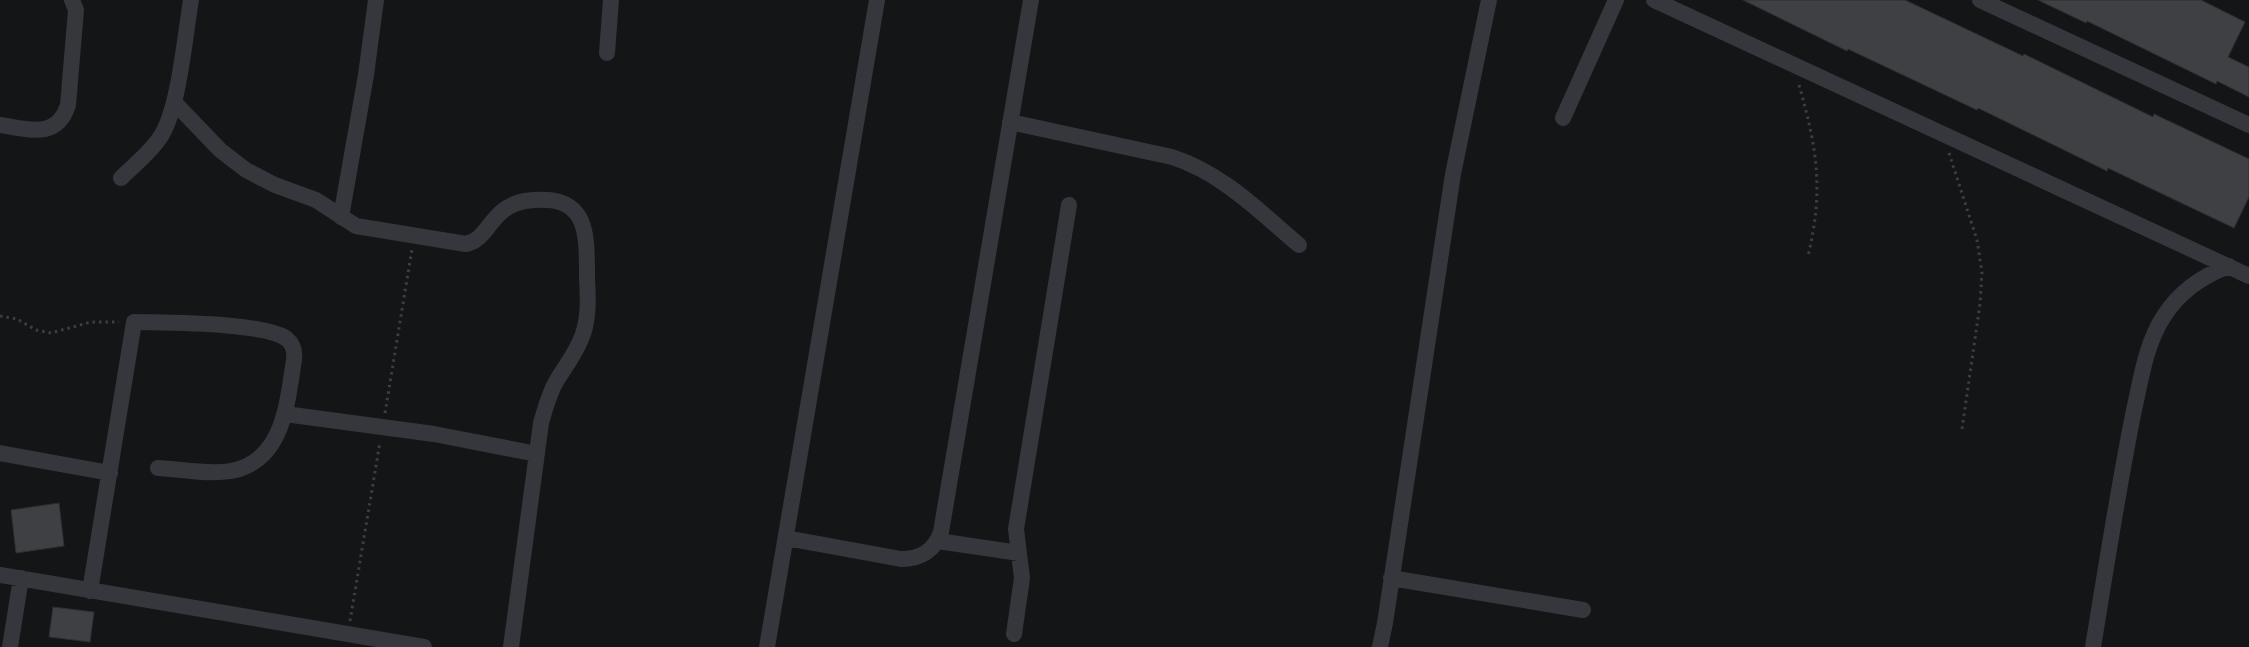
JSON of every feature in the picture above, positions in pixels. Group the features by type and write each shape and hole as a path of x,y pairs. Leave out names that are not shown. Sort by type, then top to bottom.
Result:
{"street":[{"path":"0,125 42,130 59,122 65,114 68,105 76,10 72,0"},
{"path":"121,178 156,144 172,113 191,0"},
{"path":"340,217 366,75 376,0"},
{"path":"607,53 611,0"},
{"path":"767,647 877,0"},
{"path":"786,538 907,559 923,555 938,541 1031,0"},
{"path":"1380,647 1453,174 1489,0"},
{"path":"1563,118 1616,0"},
{"path":"1654,0 2249,276"},
{"path":"1980,0 2249,125"},
{"path":"174,102 232,160 268,182 316,200 356,226 466,244 480,237 496,215 522,202 556,202 570,208 584,225 587,237 587,319 579,346 550,394 541,423 511,647"},
{"path":"1010,122 1172,157 1196,166 1229,186 1299,245"},
{"path":"1014,634 1022,586 1016,529 1069,204"},
{"path":"2093,647 2126,449 2149,348 2155,332 2173,303 2185,291 2213,272 2229,266"},
{"path":"90,591 134,322 235,327 279,335 292,344 295,352 285,414 279,433 273,444 264,454 243,468 217,472 158,468"},
{"path":"285,414 434,434 537,454"},
{"path":"0,453 110,472"},
{"path":"938,541 1019,553"},
{"path":"0,575 424,647"},
{"path":"10,647 21,578"},
{"path":"1392,578 1583,610"}],"path":[{"path":"1793,64 1811,127 1817,170 1816,213 1808,256"},
{"path":"1942,134 1977,240 1982,272 1980,304 1962,429"},
{"path":"0,316 17,319 36,330 51,333 91,322 134,322"}],"building":[{"path":"1743,0 1905,0 2023,56 2024,54 2153,117 2154,114 2249,159 2249,197 2234,228 2108,168 2107,171 1978,108 1977,110 1848,49 1847,51"},
{"path":"2038,0 2201,0 2245,22 2228,57 2249,67 2249,97 2217,81 2216,84 2087,21 2086,23"},
{"path":"59,503 64,546 16,553 11,510"},
{"path":"53,607 94,612 90,642 49,637"}]}
